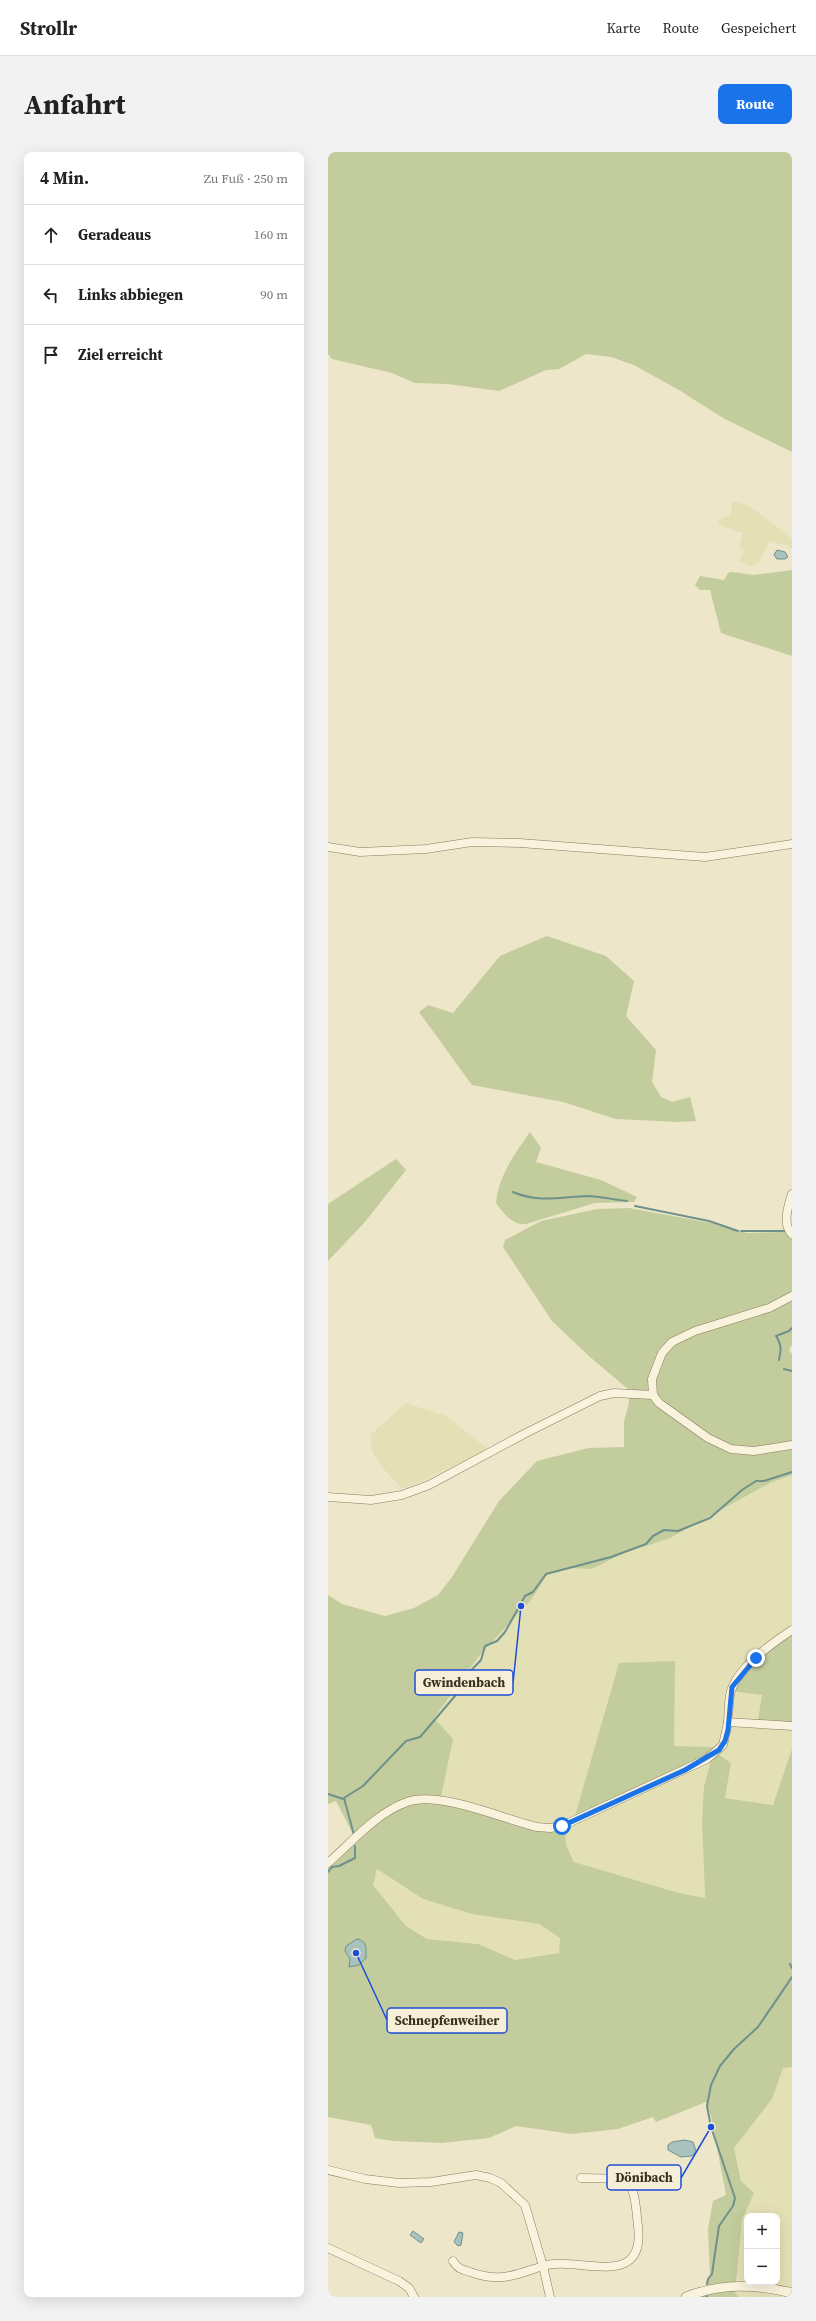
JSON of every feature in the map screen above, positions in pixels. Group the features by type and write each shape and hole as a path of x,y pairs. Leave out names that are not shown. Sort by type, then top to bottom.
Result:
{"street":[{"path":"328,847 360,852 426,849 472,842 520,843 705,857 792,844"},
{"path":"792,1194 787,1216 788,1229 792,1234"},
{"path":"792,1296 769,1308 676,1339 668,1346 658,1362 651,1385 653,1395 668,1412 724,1447 745,1451 792,1445"},
{"path":"328,1497 360,1500 402,1495 443,1479 524,1434 600,1396 614,1393 653,1395"},
{"path":"328,1863 371,1824 403,1803 416,1799 444,1801 536,1827 550,1828 562,1826 712,1756 725,1741 730,1695 737,1680 756,1658 792,1630"},
{"path":"728,1722 792,1726"},
{"path":"328,2170 365,2179 399,2183 431,2182 464,2175 490,2178 512,2191 525,2205 544,2266 550,2297"},
{"path":"453,2261 456,2267 466,2271 496,2278 518,2275 544,2266 568,2263 590,2267 614,2267 625,2263 634,2256 640,2238 634,2190 628,2179 581,2178"},
{"path":"328,2248 399,2281 409,2288 414,2297"},
{"path":"686,2297 722,2286 748,2286 792,2293"}],"shaded area":[{"path":"732,501 749,506 779,528 792,539 792,549 781,543 779,545 773,541 768,543 759,562 750,566 739,561 744,551 739,546 743,533 717,524 720,519 731,515"},
{"path":"406,1403 446,1416 488,1449 402,1489 382,1467 372,1451 370,1435"},
{"path":"792,1474 792,1628 731,1691 762,1694 792,1728 792,1749 773,1805 725,1798 731,1763 718,1754 719,1747 674,1746 673,1713 575,1816 711,1759 704,1786 702,1821 705,1898 679,1893 574,1862 566,1845 564,1822 550,1825 536,1824 441,1797 446,1768 434,1718 479,1656 531,1600 548,1574 570,1568 592,1569 624,1553 670,1538 770,1483"},
{"path":"377,1869 423,1899 472,1914 539,1924 560,1938 559,1953 515,1960 478,1944 427,1939 406,1926 373,1885"},
{"path":"783,2067 792,2067 792,2290 770,2285 780,2285 780,2213 745,2213 753,2193 741,2181 734,2148 772,2099"},
{"path":"744,2215 744,2280 736,2279 742,2220"},
{"path":"735,2289 789,2297 739,2297 735,2294"}],"green space":[{"path":"328,152 792,152 792,452 723,418 679,390 634,365 611,357 586,354 559,369 546,370 499,391 448,384 415,383 392,373 332,359 328,354"},
{"path":"792,570 792,656 721,633 710,590 700,590 695,585 700,576 724,580 728,573 732,572 754,575"},
{"path":"547,936 606,956 634,981 626,1016 656,1050 652,1082 661,1097 672,1102 690,1097 696,1121 678,1122 616,1119 563,1102 472,1085 419,1012 428,1005 453,1013 500,956"},
{"path":"530,1132 541,1148 536,1162 601,1180 637,1197 634,1202 595,1203 526,1224 516,1223 508,1218 496,1203 500,1183 518,1149"},
{"path":"396,1159 406,1170 364,1223 328,1261 328,1204"},
{"path":"629,1208 711,1223 747,1233 786,1232 792,1237 792,1345 789,1350 792,1354 792,1475 770,1483 670,1538 624,1553 592,1569 570,1568 548,1574 531,1600 479,1656 434,1718 453,1739 441,1797 536,1824 550,1825 565,1822 566,1845 574,1862 679,1893 705,1898 702,1821 704,1786 711,1760 575,1816 619,1663 675,1661 674,1746 719,1747 718,1754 731,1763 725,1798 773,1805 792,1749 792,2067 783,2068 772,2099 734,2148 741,2181 754,2193 742,2220 735,2293 739,2297 702,2297 710,2275 708,2229 713,2201 726,2195 711,2116 706,2102 656,2122 653,2117 618,2129 572,2134 516,2126 489,2138 442,2143 393,2141 375,2138 371,2125 328,2117 328,1865 354,1836 336,1801 328,1804 328,1595 342,1604 385,1616 414,1608 438,1595 452,1577 499,1501 537,1461 589,1448 624,1447 624,1421 629,1403 628,1389 590,1357 552,1321 503,1247 505,1240 541,1221 597,1209","holes":["377,1869 423,1899 472,1914 539,1924 560,1938 559,1953 515,1960 478,1944 427,1939 406,1926 373,1885"]},
{"path":"792,1628 792,1728 757,1727 762,1695 731,1691 735,1681"}],"water":[{"path":"777,550 785,552 788,557 785,559 777,559 774,555"},
{"path":"357,1939 361,1940 365,1944 366,1958 359,1965 349,1967 350,1959 345,1951 346,1946"},
{"path":"685,2140 693,2142 696,2151 692,2156 681,2157 668,2150 668,2145 672,2142"},
{"path":"413,2231 424,2239 421,2243 410,2235"},
{"path":"459,2232 463,2233 461,2245 458,2246 454,2242"}],"waterway":[{"path":"513,1192 541,1198 587,1196 627,1201"},
{"path":"635,1206 709,1221 738,1231"},
{"path":"741,1231 785,1231"},
{"path":"779,1360 780,1348 776,1336 789,1331 792,1328"},
{"path":"784,1369 792,1371"},
{"path":"354,1835 344,1798 363,1786 406,1741 420,1737 455,1696 462,1680 481,1660 485,1646 497,1641 505,1632 525,1596 533,1592 546,1574 611,1557 646,1544 653,1536 664,1530 678,1531 710,1518 742,1490 756,1481 764,1481 792,1472"},
{"path":"328,1794 343,1799"},
{"path":"328,1872 332,1867 339,1866 355,1858 355,1846"},
{"path":"790,1964 792,1968"},
{"path":"707,2284 708,2279 712,2274 719,2226 733,2206 735,2198 711,2127 707,2106 711,2085 720,2066 734,2049 758,2027 792,1977"}],"place":[{"name":"Gwindenbach","path":"521,1606"},
{"name":"Schnepfenweiher","path":"356,1953"},
{"name":"Dönibach","path":"711,2127"}],"route":[{"path":"562,1826 629,1794 685,1770 712,1756 719,1750 725,1741 728,1730 730,1695 732,1687 756,1658"}]}
